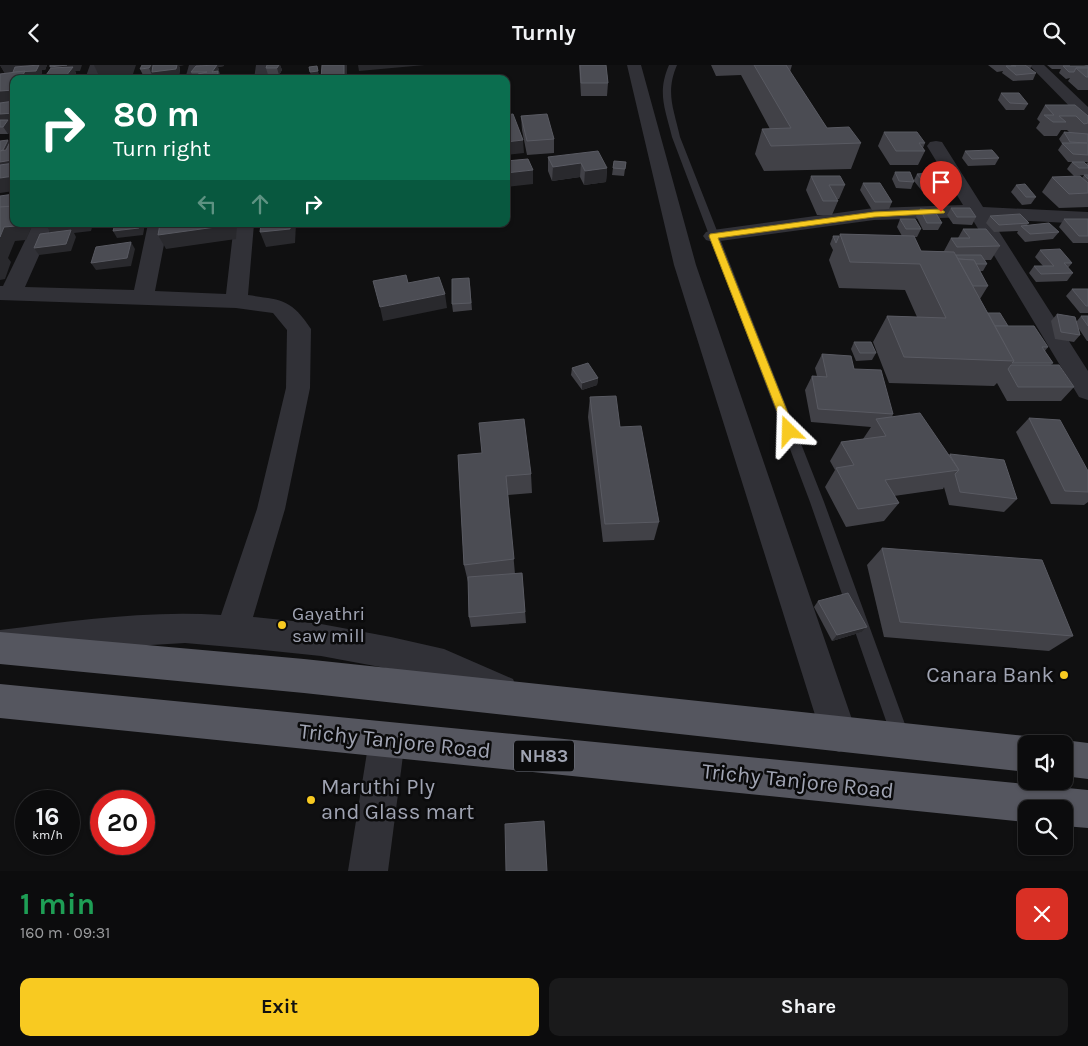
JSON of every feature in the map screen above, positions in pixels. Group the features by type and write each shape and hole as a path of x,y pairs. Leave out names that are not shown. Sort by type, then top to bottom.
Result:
{"highway":[{"path":"0,647 304,676 1018,753"},
{"name":"Trichy Tanjore Road","path":"0,701 1088,809"},
{"path":"1073,759 1088,761"}],"street":[{"path":"634,65 685,265 839,734"},
{"path":"1036,65 1088,115"},
{"path":"936,146 1088,391"},
{"path":"713,236 874,214 958,211 1088,218"},
{"path":"41,227 6,293 236,301 280,307 300,329 296,397 271,509 232,632"},
{"path":"143,299 157,227"},
{"path":"236,301 244,227"},
{"path":"0,647 134,630 185,628 321,640 391,653 444,666 522,700"},
{"path":"368,871 387,740"}],"lane":[{"path":"673,65 666,81 666,93 676,137 817,502 902,741"}],"building":[{"path":"39,65 36,71 13,72 15,67"},
{"path":"50,65 67,65 50,67"},
{"path":"142,65 151,65 149,68 140,69"},
{"path":"153,65 177,65 176,69 152,72"},
{"path":"217,65 212,72 218,71 218,75 198,75 207,72 191,72 196,66"},
{"path":"267,65 279,65 277,68 266,68"},
{"path":"322,65 344,65 344,75 321,75"},
{"path":"580,65 606,65 608,83 581,83"},
{"path":"754,65 786,65 827,128 849,127 861,143 771,146 762,129 791,128"},
{"path":"1011,65 1025,65 1036,73 1016,75 1006,66 1016,66"},
{"path":"317,66 318,71 310,72 309,67"},
{"path":"1063,66 1088,66 1088,68 1076,68 1074,72 1069,72"},
{"path":"73,67 67,75 46,75 51,68"},
{"path":"1076,68 1088,68 1088,77 1086,77"},
{"path":"25,71 23,75 10,75 10,90 0,91 0,74"},
{"path":"1001,93 1019,93 1028,104 1010,103"},
{"path":"10,102 10,113 0,114 0,103"},
{"path":"1045,105 1075,105 1088,116 1088,123 1084,124 1076,116 1059,116 1066,122 1053,122 1044,115 1054,115"},
{"path":"510,114 513,114 523,140 510,142"},
{"path":"547,114 554,139 527,141 521,116"},
{"path":"0,120 8,120 3,127 0,127"},
{"path":"884,132 917,132 925,143 919,143 925,151 896,151"},
{"path":"1064,132 1088,134 1088,155 1073,154 1062,143 1087,143 1070,142"},
{"path":"8,140 3,150 0,151 0,141"},
{"path":"10,142 10,160 0,162 0,151 6,150"},
{"path":"992,150 999,158 972,159 965,151"},
{"path":"598,151 607,168 585,171 581,163 553,167 548,157"},
{"path":"528,159 533,170 510,173 510,161"},
{"path":"614,161 626,162 625,169 613,168"},
{"path":"1072,162 1084,162 1088,168 1079,168"},
{"path":"10,164 10,177 0,178 0,165"},
{"path":"895,172 910,172 914,182 899,181"},
{"path":"943,172 951,183 925,184 917,174"},
{"path":"811,176 840,176 845,185 829,185 838,201 823,201"},
{"path":"1080,176 1088,183 1088,193 1069,194 1052,177"},
{"path":"863,183 880,183 892,202 875,202"},
{"path":"1025,184 1036,197 1026,197 1016,185"},
{"path":"10,195 10,206 0,207 0,196"},
{"path":"10,206 10,226 4,227 0,237 0,207"},
{"path":"951,208 970,208 976,217 957,217"},
{"path":"920,209 934,210 942,223 927,223"},
{"path":"1020,214 1029,223 999,225 990,216"},
{"path":"900,219 915,219 921,229 906,229"},
{"path":"1064,219 1088,219 1088,236 1079,236"},
{"path":"1049,223 1059,232 1030,234 1021,226"},
{"path":"114,227 139,227 139,228 113,231"},
{"path":"159,227 216,227 158,235"},
{"path":"261,227 290,227 290,229 260,232"},
{"path":"963,229 986,229 1000,246 957,247 951,238 970,238"},
{"path":"71,230 66,244 34,248 40,234"},
{"path":"840,234 914,236 921,251 954,252 1014,361 904,357 887,316 946,318 920,264 850,262"},
{"path":"833,236 839,236 836,243"},
{"path":"131,242 127,258 91,263 96,247"},
{"path":"1060,249 1072,263 1064,263 1073,273 1041,274 1034,266 1054,266 1040,250"},
{"path":"956,255 981,255 987,264 976,264 974,260 958,259"},
{"path":"958,259 974,260 988,286 973,286"},
{"path":"406,275 408,283 439,277 445,294 380,307 373,281"},
{"path":"469,278 471,303 452,304 452,279"},
{"path":"1072,289 1088,289 1088,306 1086,306"},
{"path":"988,313 1000,313 1008,326 995,326"},
{"path":"1057,314 1075,317 1080,335 1061,332"},
{"path":"1081,316 1088,316 1088,326"},
{"path":"995,326 1034,326 1048,347 1042,347 1053,363 1012,363 1014,361"},
{"path":"854,342 871,342 876,353 860,353"},
{"path":"822,354 851,356 854,369 881,370 893,414 818,409 812,376 827,377"},
{"path":"588,363 598,378 582,383 572,368"},
{"path":"1011,365 1059,365 1074,387 1018,387 1008,369"},
{"path":"616,396 620,427 641,426 659,522 605,524 590,397"},
{"path":"920,413 959,470 885,480 899,503 858,509 836,468 854,465 841,442 886,436 876,419"},
{"path":"1029,418 1060,420 1088,471 1088,492 1065,491"},
{"path":"524,419 531,474 506,476 514,559 464,565 458,455 482,453 479,423"},
{"path":"950,454 1004,460 1017,499 960,492 955,474 959,470"},
{"path":"882,548 1042,560 1073,636 900,622"},
{"path":"522,573 525,612 469,617 468,577"},
{"path":"848,593 867,627 837,635 818,601"},
{"path":"544,821 547,871 506,871 505,824"}],"place":[{"name":"Gayathri saw mill","path":"282,625"},
{"name":"Canara Bank","path":"1064,675"},
{"name":"Maruthi Ply and Glass mart","path":"311,800"}],"route":[{"path":"789,431 713,236 874,214 941,212"}]}
